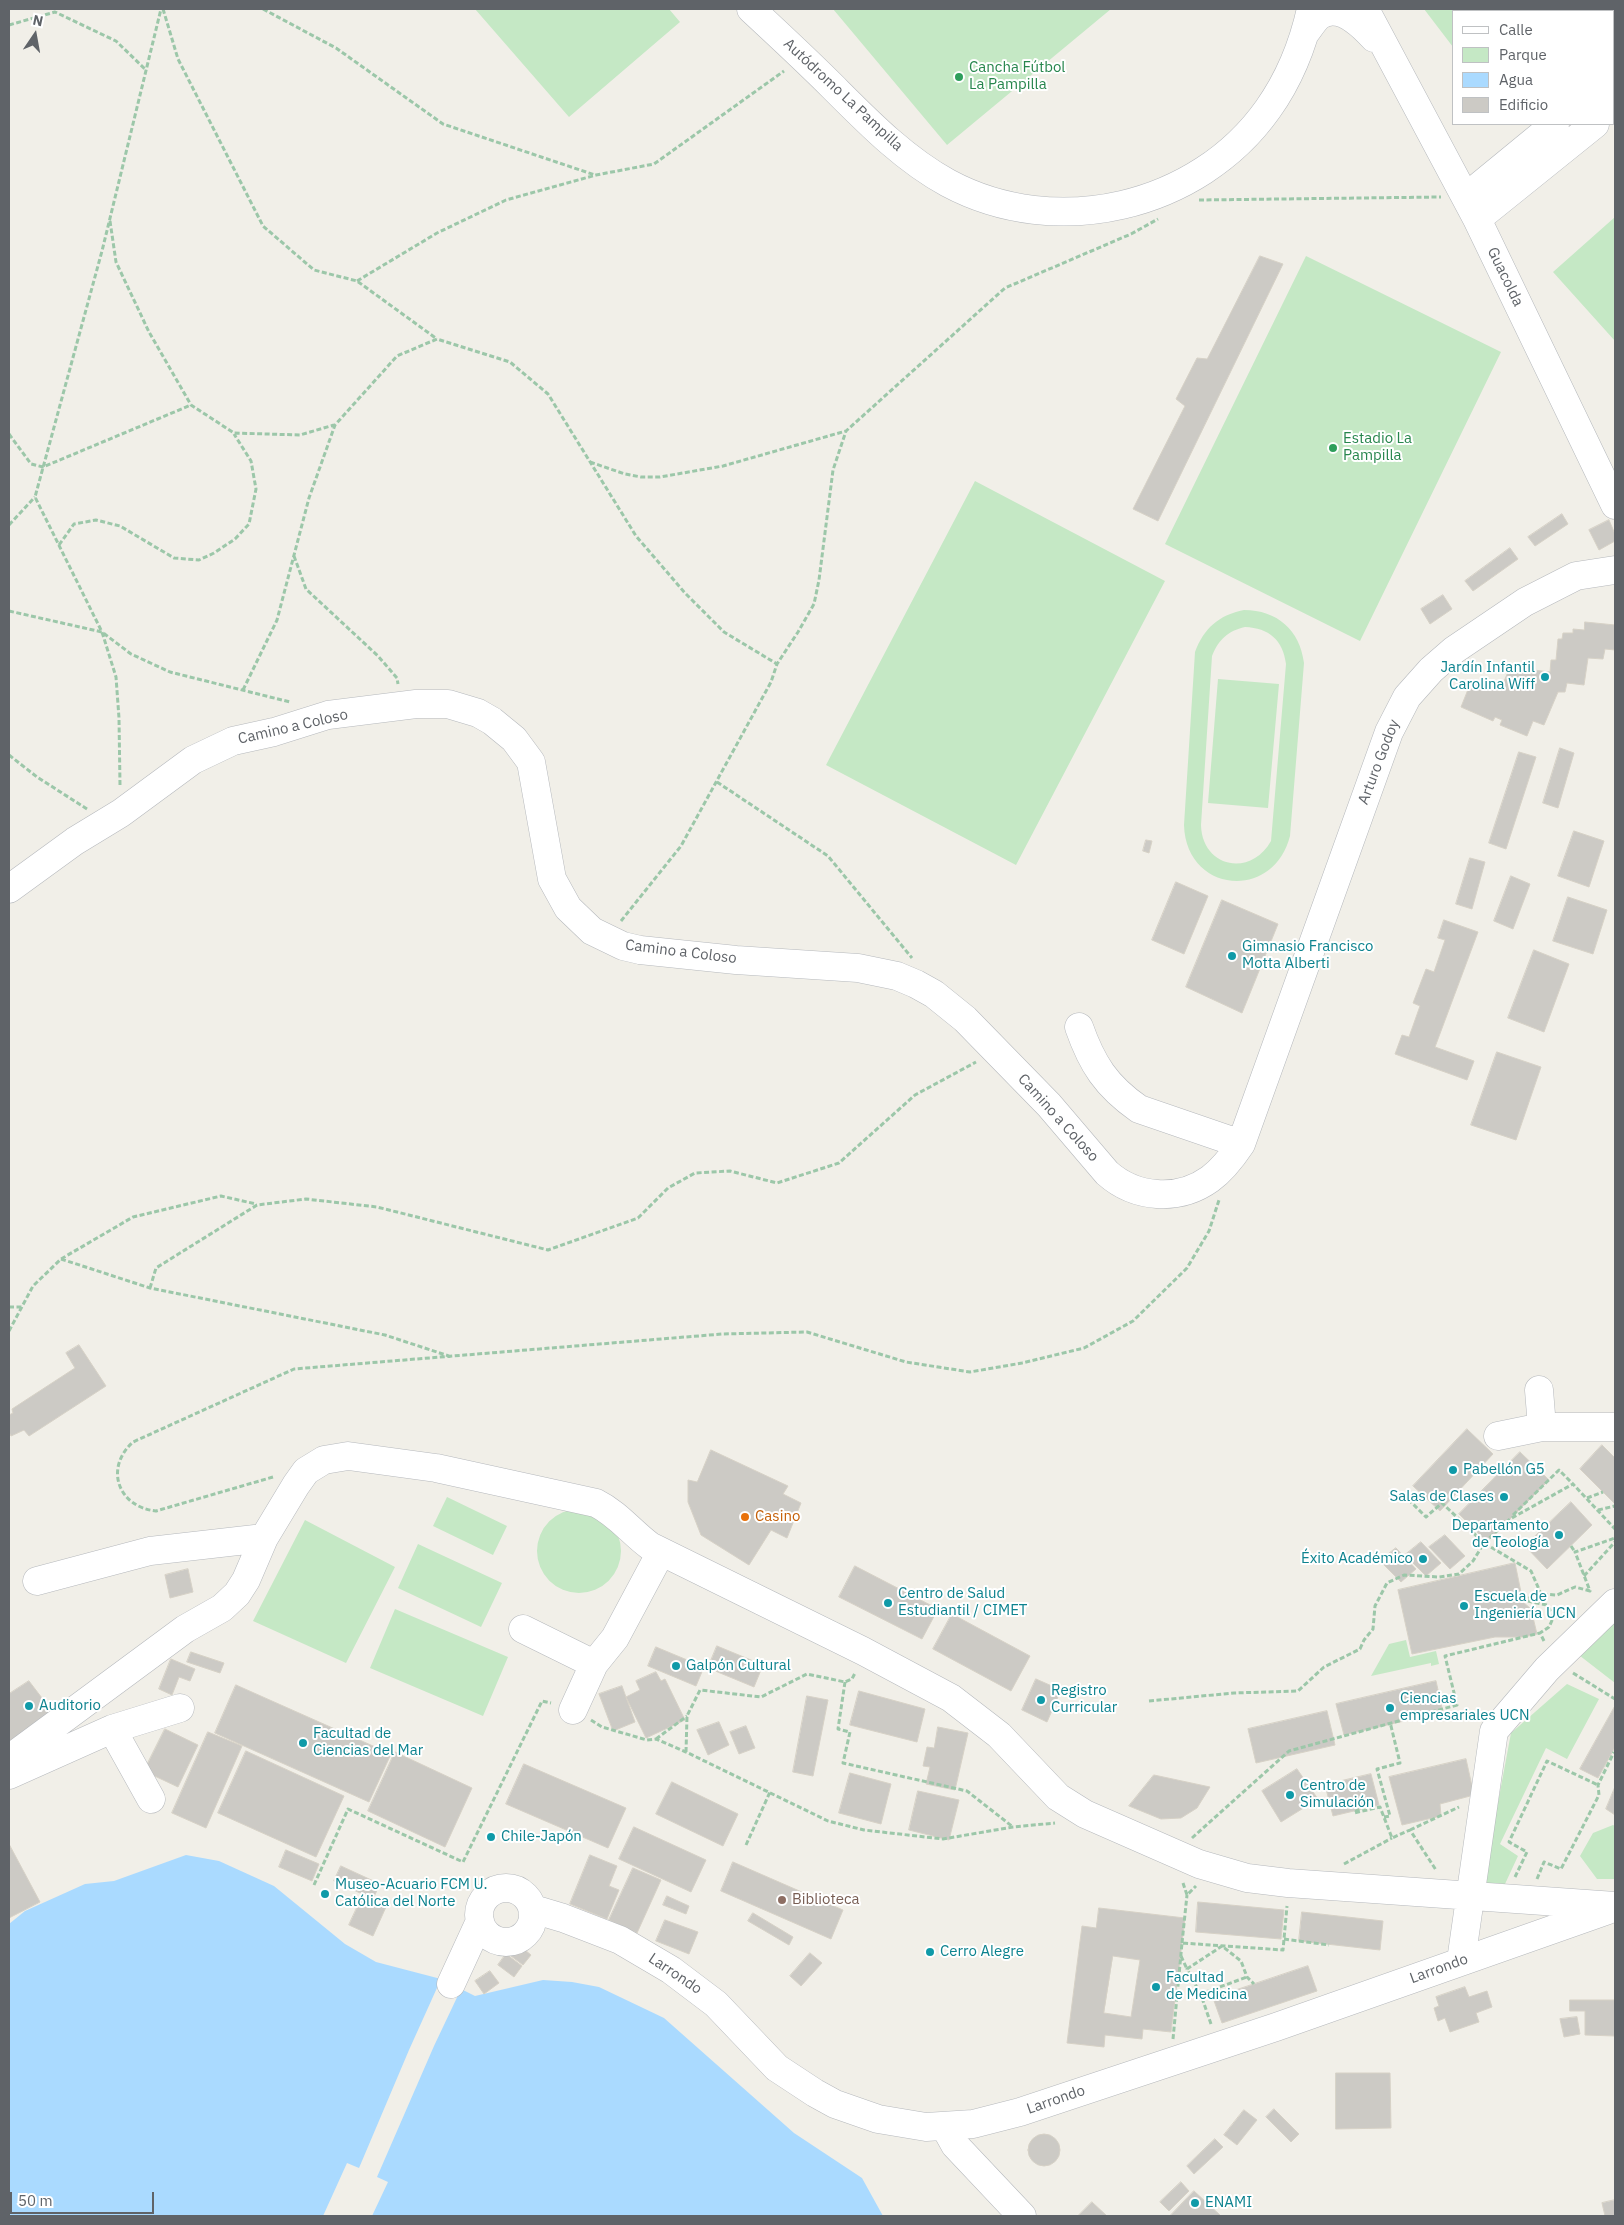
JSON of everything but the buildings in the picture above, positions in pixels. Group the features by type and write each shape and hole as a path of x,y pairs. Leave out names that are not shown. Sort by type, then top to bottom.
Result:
{"street":[{"name":"Autódromo La Pampilla","path":"751,9 881,134 927,171 972,194 996,202 1021,208 1071,212 1122,206 1146,199 1170,189 1214,164 1246,136 1268,109 1286,80 1308,20"},
{"name":"Guacolda","path":"1365,9 1471,208 1615,505"},
{"name":"Guacolda","path":"1308,20 1331,12 1346,14 1359,22 1388,52"},
{"path":"1471,208 1554,125"},
{"path":"1471,208 1594,125"},
{"name":"Arturo Godoy","path":"1268,1064 1389,732 1406,697 1431,670 1454,650 1525,602 1576,576 1615,570"},
{"name":"Camino a Coloso","path":"9,889 193,760 233,741 274,732 328,715 432,703 463,708 492,721 514,739 530,762 552,879 559,894 579,920 606,939 640,950 868,970 897,976 916,984 950,1006 996,1050 1049,1105 1106,1172 1116,1181 1138,1191 1170,1194 1191,1188 1210,1179 1240,1144 1268,1064"},
{"path":"1079,1026 1094,1064 1113,1088 1126,1100 1139,1109 1240,1144"},
{"path":"1538,1390 1542,1427"},
{"path":"1498,1436 1542,1427 1615,1427"},
{"path":"9,1759 185,1629 222,1608 237,1594 246,1580 264,1538 296,1484 306,1471 324,1460 348,1456 436,1468 586,1499 616,1514 640,1539 661,1552 863,1651 951,1698 978,1717 1016,1753 1045,1785 1071,1806 1171,1853 1227,1873 1288,1883 1615,1907"},
{"path":"37,1581 150,1551 264,1538"},
{"path":"573,1710 594,1664 615,1638 661,1552"},
{"path":"1461,1961 1461,1895 1483,1803 1491,1741 1498,1724 1612,1599"},
{"path":"523,1629 594,1664"},
{"path":"9,1775 112,1729 180,1708"},
{"path":"112,1729 150,1799"},
{"path":"498,1888 510,1888 525,1894 533,1910 533,1920 530,1928 524,1936 515,1940 504,1942 495,1940 483,1930 480,1921 479,1910 482,1901 498,1888"},
{"name":"Larrondo","path":"533,1910 563,1918 606,1934 671,1970 716,2004 777,2068 835,2104 878,2119 902,2124 945,2126 997,2119 1276,2027 1615,1907"},
{"path":"451,1984 480,1921"},
{"path":"945,2126 955,2145 1022,2216"}],"path":[{"path":"9,525 35,497 110,218 162,9"},
{"path":"162,9 178,59 263,226 314,270 357,281 437,339 510,362 548,394 636,536 685,594 724,632 777,664"},
{"path":"263,9 336,48 443,124 596,175"},
{"path":"9,25 55,12 116,42 146,71"},
{"path":"357,281 437,233 506,200 596,175 654,164 803,58"},
{"path":"1192,200 1471,208"},
{"path":"589,461 625,474 641,477 660,477 722,466 846,431 1005,288 1131,234 1162,217"},
{"path":"59,545 74,524 96,520 120,526 174,558 199,560 214,553 235,539 248,524 256,489 251,461 234,433 191,405 149,332 116,262 110,218"},
{"path":"243,690 277,620 309,498 335,425 397,356 437,339"},
{"path":"9,434 31,464 43,467 191,405"},
{"path":"234,433 300,435 335,425"},
{"path":"606,939 681,846 772,682 777,664 814,604 819,580 833,470 846,431"},
{"path":"9,756 72,800 114,817 119,718 116,677 102,632 35,497"},
{"path":"294,555 306,589 378,656 397,678 400,707"},
{"path":"9,610 102,632 131,654 170,672 294,703"},
{"path":"717,782 828,856 912,956 916,984"},
{"path":"9,1331 33,1286 61,1259 134,1217 222,1196 256,1205 306,1199 377,1207 548,1250 638,1218 668,1188 695,1173 730,1171 777,1183 839,1163 915,1095 996,1050"},
{"path":"276,1476 156,1511 146,1510 129,1500 123,1492 117,1474 121,1456 133,1442 294,1369 722,1334 807,1332 906,1362 970,1372 1022,1363 1084,1348 1133,1321 1187,1268 1209,1231 1220,1196"},
{"path":"150,1288 156,1268 256,1205"},
{"path":"61,1259 150,1288 385,1335 454,1357"},
{"path":"9,1307 22,1307"},
{"path":"1149,1701 1298,1691 1324,1667 1360,1649 1364,1640 1373,1629 1375,1606 1387,1583 1404,1575 1439,1577 1459,1574 1473,1561 1484,1543 1559,1470 1615,1529"},
{"path":"1510,1519 1574,1484"},
{"path":"1586,1498 1603,1492"},
{"path":"1403,1494 1426,1517 1442,1503 1484,1543 1531,1571 1541,1594"},
{"path":"1598,1510 1615,1506"},
{"path":"1575,1552 1615,1538"},
{"path":"1584,1576 1615,1542"},
{"path":"1171,1853 1193,1837 1289,1751 1456,1705 1445,1656 1540,1633 1549,1627 1554,1616 1547,1605 1523,1600 1541,1594 1557,1595 1575,1587 1590,1590 1571,1546"},
{"path":"1540,1633 1546,1646"},
{"path":"686,1752 688,1716 700,1690 761,1697 807,1674 845,1682 852,1679 863,1651"},
{"path":"1566,1668 1615,1699"},
{"path":"845,1682 838,1729 850,1732 843,1763 967,1792 1013,1827"},
{"path":"314,1885 348,1809 463,1862 542,1700 573,1710 602,1727 647,1740 656,1739 688,1716"},
{"path":"1384,1817 1390,1816 1377,1769 1400,1762 1390,1722"},
{"path":"656,1739 828,1821 873,1831 943,1839 1013,1827 1063,1822"},
{"path":"1517,1899 1544,1862 1561,1869 1599,1795 1598,1785 1615,1751"},
{"path":"1517,1899 1527,1852 1509,1842 1547,1761 1598,1785"},
{"path":"746,1845 770,1792"},
{"path":"1342,1887 1344,1863 1392,1838 1468,1803 1483,1803"},
{"path":"1359,1810 1354,1813 1380,1807 1392,1838"},
{"path":"1410,1830 1461,1895"},
{"path":"1182,1943 1283,1950 1288,1883"},
{"path":"1171,2061 1187,1895"},
{"path":"1284,1939 1329,1945"},
{"path":"1187,1969 1222,1946"},
{"path":"1222,1946 1241,1961 1247,1977 1254,1984"},
{"path":"1181,1955 1203,2000 1214,2032"},
{"path":"1203,2000 1206,1992 1247,1977"}],"green space":[{"path":"475,9 669,9 680,22 569,117"},
{"name":"Cancha Fútbol La Pampilla","path":"833,9 1111,9 947,145"},
{"path":"1424,9 1594,9 1452,10 1452,46"},
{"path":"1615,217 1615,341 1553,272"},
{"name":"Estadio La Pampilla","path":"1306,256 1501,352 1360,641 1165,544"},
{"path":"975,481 1165,581 1016,865 826,765"},
{"path":"1244,610 1256,611 1276,618 1285,624 1298,641 1304,663 1290,836 1281,857 1267,872 1250,879 1231,881 1214,876 1199,865 1188,848 1184,825 1195,652 1208,629 1220,619","holes":["1245,627 1268,633 1278,642 1282,648 1286,664 1271,841 1262,853 1251,860 1240,863 1228,863 1218,858 1209,850 1203,839 1201,825 1212,656 1221,640 1229,633"]},
{"path":"1218,679 1279,684 1268,808 1208,803"},
{"path":"447,1497 507,1526 493,1555 433,1526"},
{"path":"579,1509 602,1516 614,1528 621,1551 614,1574 602,1586 579,1593 556,1586 544,1574 537,1551 544,1528 556,1516"},
{"path":"305,1520 395,1567 346,1663 253,1621"},
{"path":"418,1544 502,1583 481,1627 398,1588"},
{"path":"395,1609 508,1657 483,1716 370,1668"},
{"path":"1615,1622 1615,1683 1575,1652"},
{"path":"1406,1640 1410,1657 1436,1651 1439,1664 1431,1666 1431,1663 1371,1676 1389,1644"},
{"path":"1567,1684 1599,1699 1567,1759 1546,1748 1500,1844 1518,1856 1505,1884 1483,1883 1511,1733"},
{"path":"1613,1825 1615,1826 1615,1879 1597,1879 1580,1856 1593,1833"}],"water":[{"path":"186,1855 219,1861 274,1886 345,1944 376,1962 441,1979 475,1996 543,1980 572,1982 599,1987 664,2018 794,2133 862,2178 883,2216 9,2216 9,1924 25,1911 85,1884 114,1881"}],"pier":[{"path":"441,1979 461,1989 377,2177 388,2182 372,2216 323,2216 347,2163 359,2168"}],"place":[{"name":"Cancha Fútbol La Pampilla","path":"959,77"},
{"name":"Estadio La Pampilla","path":"1333,448"},
{"name":"Jardín Infantil Carolina Wiff","path":"1545,677"},
{"name":"Gimnasio Francisco Motta Alberti","path":"1232,956"},
{"name":"Pabellón G5","path":"1453,1470"},
{"name":"Salas de Clases","path":"1504,1497"},
{"name":"Casino","path":"745,1517"},
{"name":"Departamento de Teología","path":"1559,1535"},
{"name":"Éxito Académico","path":"1423,1559"},
{"name":"Centro de Salud Estudiantil / CIMET","path":"888,1603"},
{"name":"Escuela de Ingeniería UCN","path":"1464,1606"},
{"name":"Galpón Cultural","path":"676,1666"},
{"name":"Registro Curricular","path":"1041,1700"},
{"name":"Auditorio","path":"29,1706"},
{"name":"Ciencias empresariales UCN","path":"1390,1708"},
{"name":"Facultad de Ciencias del Mar","path":"303,1743"},
{"name":"Centro de Simulación","path":"1290,1795"},
{"name":"Chile-Japón","path":"491,1837"},
{"name":"Museo-Acuario FCM U. Católica del Norte","path":"325,1894"},
{"name":"Biblioteca","path":"782,1900"},
{"name":"Cerro Alegre","path":"930,1952"},
{"name":"Facultad de Medicina","path":"1156,1987"},
{"name":"ENAMI","path":"1195,2203"}]}
